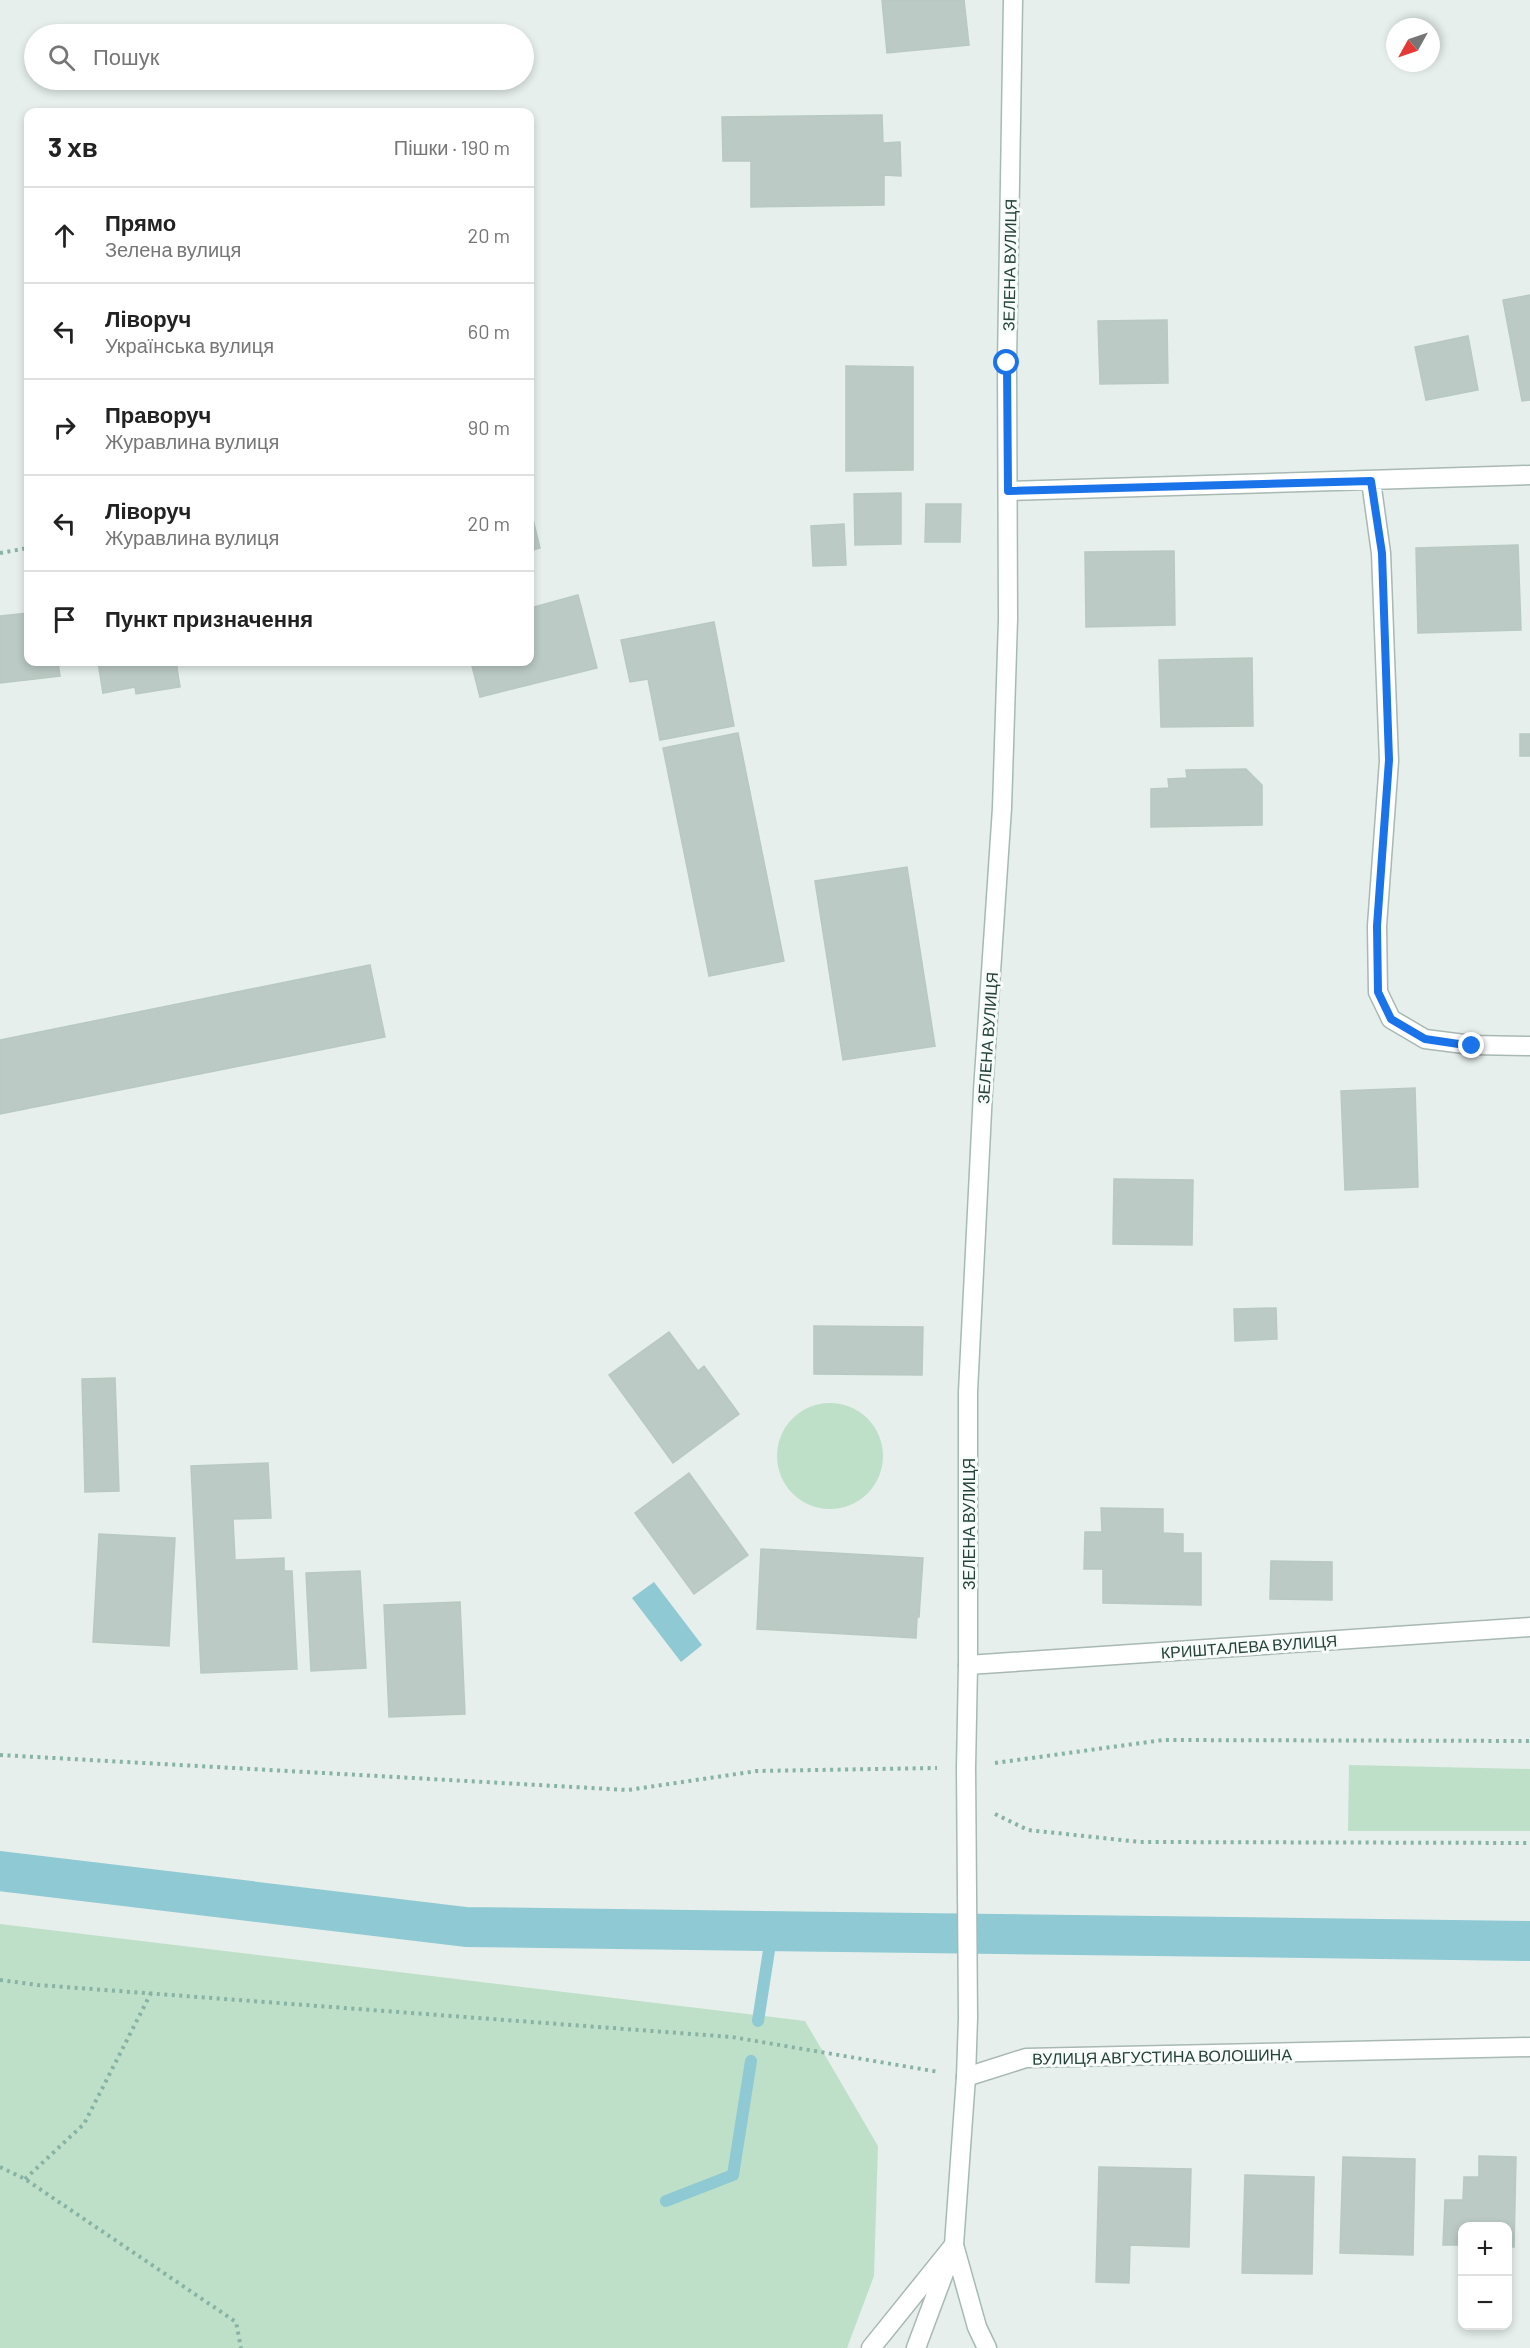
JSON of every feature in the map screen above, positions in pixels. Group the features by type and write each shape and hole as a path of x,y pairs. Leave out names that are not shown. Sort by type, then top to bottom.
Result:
{"street":[{"name":"ЗЕЛЕНА ВУЛИЦЯ","path":"966,2077 968,2018 966,1767 968,1392 983,1091 1002,808 1008,619 1007,363 1013,0"},
{"path":"1008,491 1530,475"},
{"path":"1371,481 1382,553 1389,760 1377,926 1378,992 1391,1019 1425,1039 1472,1046 1530,1046"},
{"name":"КРИШТАЛЕВА ВУЛИЦЯ","path":"968,1665 1530,1627"},
{"name":"ВУЛИЦЯ АВГУСТИНА ВОЛОШИНА","path":"966,2077 1026,2058 1530,2047"},
{"path":"916,2348 954,2245 966,2077"},
{"path":"871,2348 954,2245"},
{"path":"954,2245 977,2327 987,2348"}],"path":[{"path":"0,553 24,549"},
{"path":"0,1755 628,1790 757,1771 966,1767 1163,1740 1530,1741"},
{"path":"966,1799 1028,1830 1140,1842 1530,1842"},
{"path":"0,1980 38,1985 732,2037 966,2077"},
{"path":"25,2179 84,2124 150,1993"},
{"path":"0,2167 25,2179 236,2322 241,2348"}],"green space":[{"path":"830,1403 850,1407 867,1419 879,1436 883,1456 879,1476 867,1493 850,1505 830,1509 810,1505 793,1493 781,1476 777,1456 781,1436 793,1419 810,1407"},
{"path":"1349,1765 1530,1769 1530,1831 1348,1831"},
{"path":"0,1924 805,2021 878,2146 874,2276 847,2348 0,2348"}],"water":[{"path":"654,1582 702,1645 681,1662 632,1598"}],"building":[{"path":"882,0 964,0 969,45 887,53"},
{"path":"882,115 883,143 900,142 901,176 884,175 884,205 751,207 751,161 723,161 722,117"},
{"path":"1530,295 1530,400 1522,401 1503,300"},
{"path":"1167,320 1168,383 1100,384 1098,321"},
{"path":"1468,336 1478,390 1426,400 1415,347"},
{"path":"846,366 913,367 913,470 846,471"},
{"path":"901,493 901,544 855,545 854,494"},
{"path":"926,504 961,504 960,542 925,542"},
{"path":"534,523 540,548 534,550"},
{"path":"844,524 846,565 813,566 811,526"},
{"path":"1518,545 1521,630 1418,633 1416,548"},
{"path":"1174,551 1175,625 1086,627 1085,552"},
{"path":"578,595 597,668 480,697 472,666 534,666 534,607"},
{"path":"24,613 24,666 59,666 60,676 0,683 0,616"},
{"path":"714,622 734,726 660,740 648,679 630,682 621,640"},
{"path":"1252,658 1253,726 1161,727 1159,660"},
{"path":"99,666 177,666 180,687 136,694 135,687 103,693"},
{"path":"738,733 784,961 709,976 663,748"},
{"path":"1520,734 1530,734 1530,756 1520,756"},
{"path":"1246,769 1262,785 1262,825 1151,827 1151,789 1169,788 1168,779 1187,778 1186,770"},
{"path":"907,867 935,1046 843,1060 815,881"},
{"path":"370,965 385,1037 0,1114 0,1040"},
{"path":"1415,1088 1418,1187 1345,1190 1341,1091"},
{"path":"1114,1179 1193,1180 1192,1245 1113,1244"},
{"path":"1276,1308 1277,1339 1235,1341 1234,1309"},
{"path":"814,1326 923,1327 922,1375 814,1374"},
{"path":"669,1332 698,1371 704,1366 739,1414 673,1463 609,1375"},
{"path":"115,1378 119,1491 85,1492 82,1379"},
{"path":"268,1463 271,1518 233,1519 235,1560 284,1558 284,1571 292,1571 297,1669 201,1673 191,1466"},
{"path":"689,1473 748,1555 694,1594 635,1513"},
{"path":"1101,1508 1163,1509 1163,1533 1183,1534 1183,1553 1201,1553 1201,1605 1103,1603 1103,1569 1084,1569 1085,1532 1102,1532"},
{"path":"99,1534 175,1538 169,1646 93,1642"},
{"path":"761,1549 923,1558 916,1638 757,1629"},
{"path":"1271,1561 1332,1562 1332,1600 1270,1599"},
{"path":"360,1571 366,1668 311,1671 306,1573"},
{"path":"460,1602 465,1714 389,1717 384,1605"},
{"path":"1479,2156 1516,2157 1514,2247 1512,2247 1512,2222 1458,2222 1458,2245 1443,2245 1445,2200 1463,2200 1464,2177 1479,2177"},
{"path":"1343,2157 1415,2159 1413,2255 1340,2253"},
{"path":"1099,2167 1191,2169 1189,2247 1130,2245 1129,2283 1096,2282"},
{"path":"1245,2175 1314,2177 1312,2274 1242,2273"}],"waterway":[{"path":"0,1871 466,1927 1530,1941"},
{"path":"758,2021 772,1931"},
{"path":"666,2201 733,2175 751,2061"}],"route":[{"path":"1007,363 1008,491 1371,481 1373,507 1382,553 1389,760 1377,926 1378,992 1391,1019 1425,1039 1472,1046"}]}
